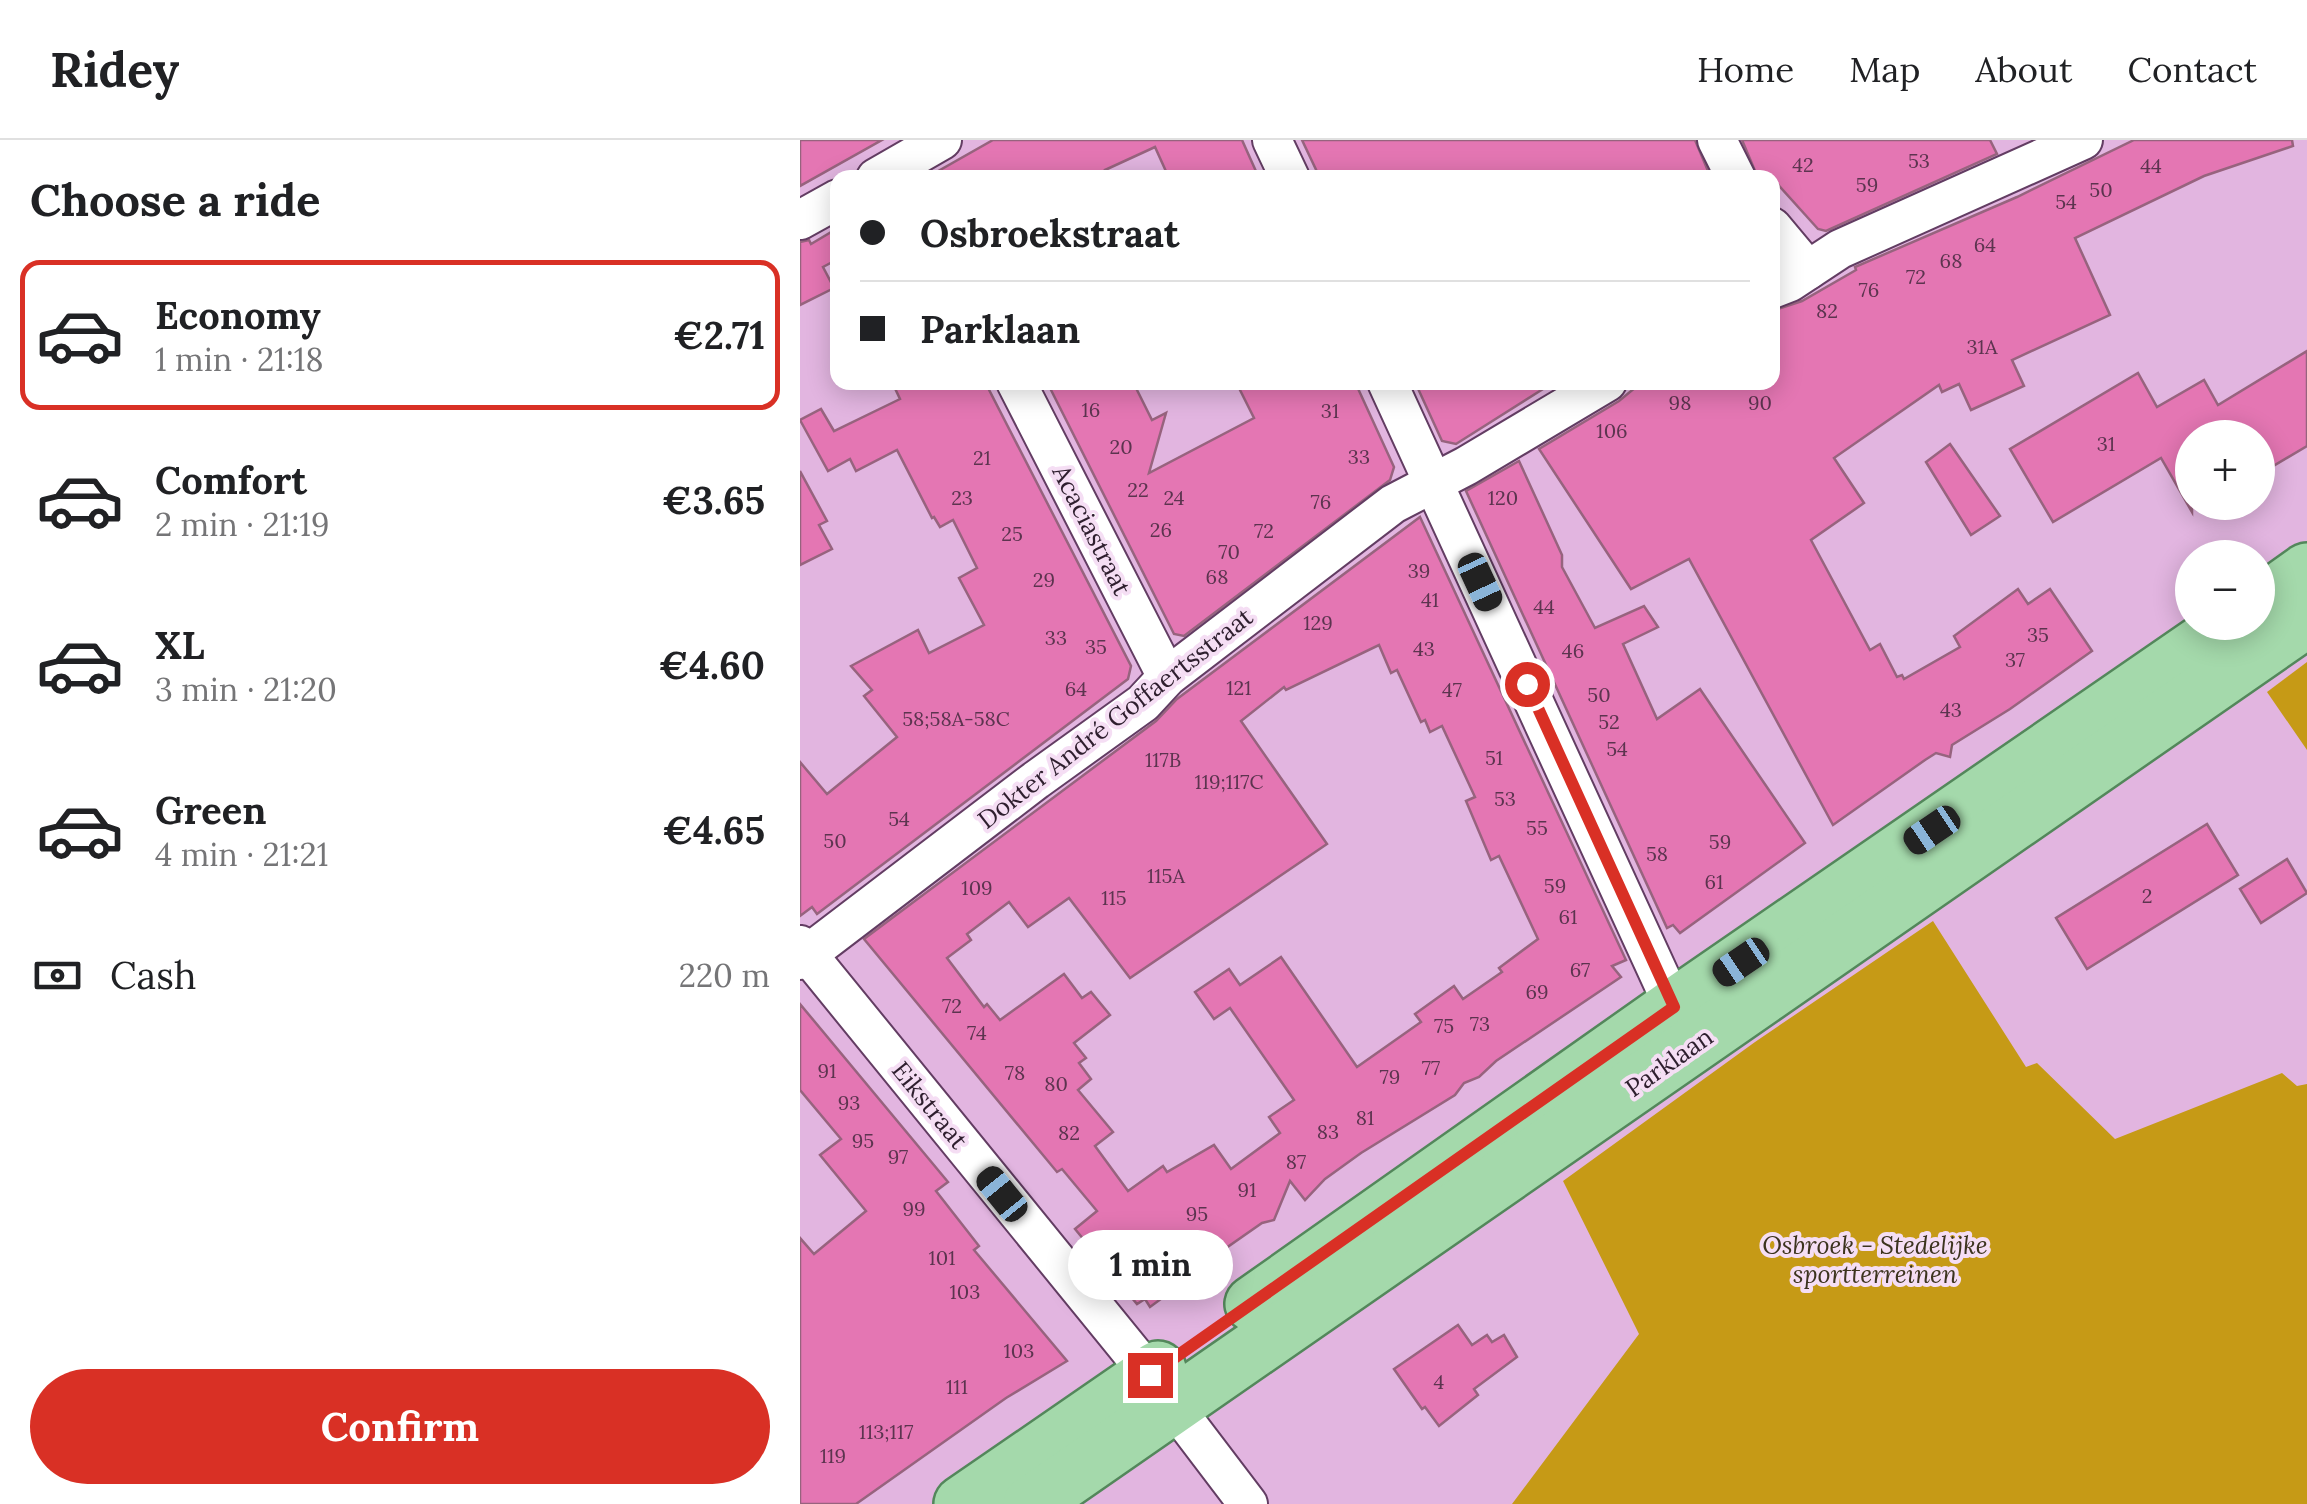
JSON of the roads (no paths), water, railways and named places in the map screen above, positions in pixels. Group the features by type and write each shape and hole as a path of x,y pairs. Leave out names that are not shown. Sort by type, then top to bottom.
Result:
{"main road":[{"path":"2275,594 2307,572"},
{"name":"Parklaan","path":"962,1504 1161,1390 2307,619"},
{"name":"Parklaan","path":"1032,1504 1161,1390 1674,1007 2207,640"}],"street":[{"path":"900,170 942,140"},
{"path":"1272,140 1286,170"},
{"path":"1717,140 1732,170"},
{"path":"1780,285 1840,248 2084,140"},
{"path":"800,220 830,203"},
{"path":"1780,237 1808,270"},
{"name":"Acaciastraat","path":"1020,390 1167,677"},
{"path":"1391,390 1674,1007"},
{"name":"Dokter André Goffaertsstraat","path":"802,953 1143,703 1167,677 1393,504 1594,390"},
{"name":"Eikstraat","path":"802,953 1161,1390 1248,1504"}],"park label":[{"name":"Osbroek - Stedelijke sportterreinen","path":"1875,1260"}]}
